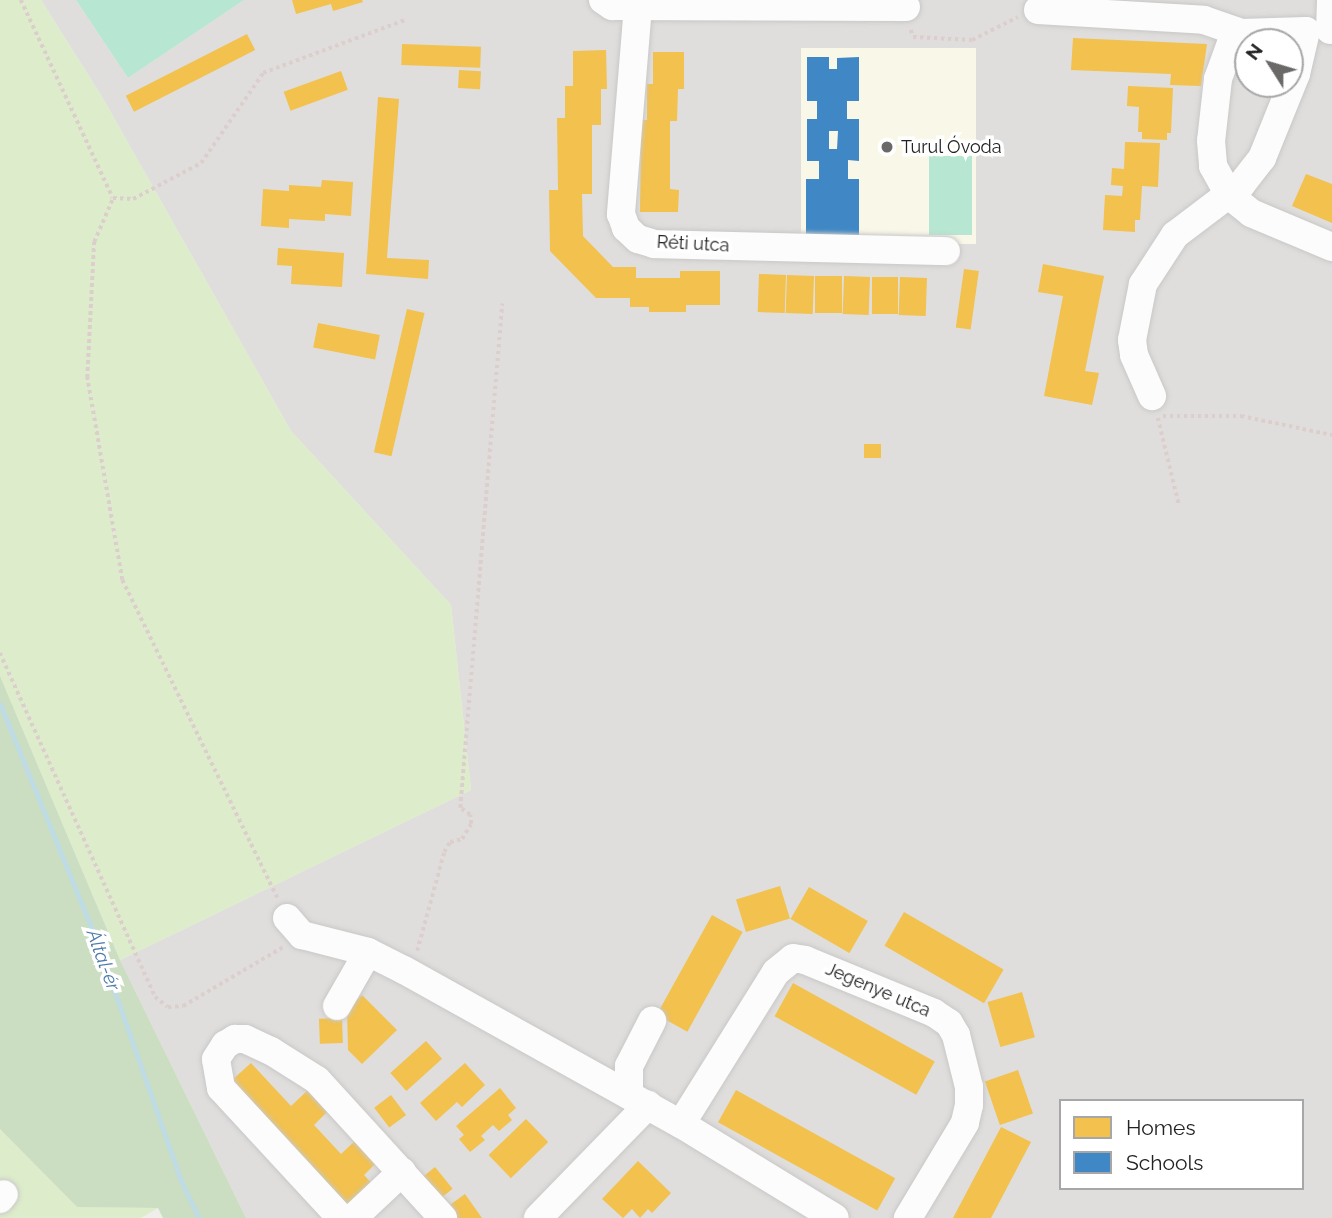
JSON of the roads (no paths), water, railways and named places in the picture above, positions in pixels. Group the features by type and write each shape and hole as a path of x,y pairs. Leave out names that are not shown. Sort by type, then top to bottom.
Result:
{"street":[{"path":"603,0 612,6 906,7"},
{"path":"1329,30 1331,0"},
{"name":"Réti utca","path":"638,6 621,214 626,228 638,239 654,244 946,251"},
{"path":"1038,10 1204,20 1234,31"},
{"path":"1234,40 1218,79 1211,141 1213,166 1229,195 1266,221 1332,247"},
{"path":"1152,396 1134,355 1132,340 1143,284 1175,235 1206,208 1229,195 1252,172 1266,149 1286,98"},
{"path":"295,927 368,952 417,978 681,1124 835,1218"},
{"path":"338,1006 368,952"},
{"name":"Jegenye utca","path":"681,1124 776,972 793,958 805,960 934,1013 949,1023 956,1035 969,1087 970,1105 964,1124 908,1218"},
{"path":"638,1100 629,1066 652,1021"},
{"path":"402,1172 354,1217 335,1216 221,1088 216,1059 225,1045 235,1039 245,1039 271,1051 317,1080 402,1172 443,1218"},
{"path":"538,1218 638,1100"}],"waterway":[{"name":"Által-ér","path":"0,704 98,944 181,1181 199,1218"}],"place":[{"name":"Turul Óvoda","path":"887,147"}]}
